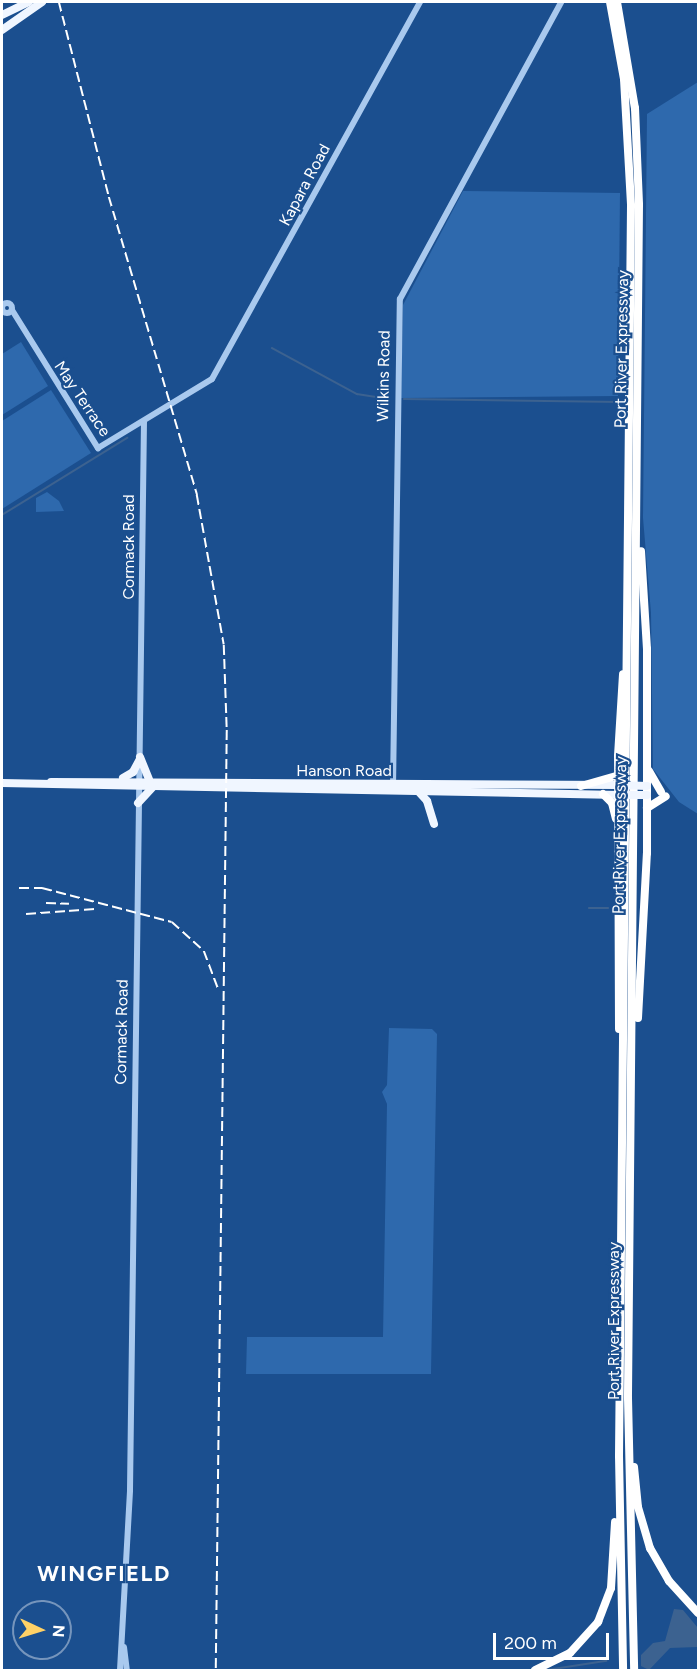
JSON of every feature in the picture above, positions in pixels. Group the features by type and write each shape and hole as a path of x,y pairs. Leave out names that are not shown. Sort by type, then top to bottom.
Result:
{"highway":[{"name":"Port River Expressway","path":"610,2 630,138 628,634 619,1456 623,1671"},
{"name":"Port River Expressway","path":"617,2 638,141 629,1418 634,1671"},
{"path":"631,1105 643,966 648,768 647,649 635,498"},
{"path":"623,1099 617,962 619,775 628,634"},
{"path":"647,808 664,794 648,768"},
{"path":"581,786 619,775"},
{"path":"603,794 612,803 619,831"},
{"path":"629,1418 645,1535 669,1581 699,1613"},
{"path":"535,1671 570,1653 598,1622 611,1588 619,1456"}],"main road":[{"path":"2,15 16,8 42,2"},
{"path":"2,30 30,5"},
{"path":"119,780 133,772 140,757"},
{"path":"138,803 142,794 152,783 140,757"},
{"name":"Hanson Road","path":"40,784 119,780 139,783 393,788 419,792 603,794 619,790"},
{"name":"Hanson Road","path":"2,783 125,787 139,783"},
{"name":"Hanson Road","path":"152,783 249,790 581,786 647,790"},
{"path":"249,790 259,784"},
{"path":"125,787 134,790 138,803"},
{"path":"419,792 427,801 435,824"}],"street":[{"name":"Kapara Road","path":"144,422 212,380 420,2"},
{"name":"Wilkins Road","path":"393,788 400,299 561,2"},
{"name":"May Terrace","path":"3,301 95,447 103,448 144,422"},
{"name":"Cormack Road","path":"127,1671 124,1643 144,422"},
{"name":"Cormack Road","path":"120,1671 124,1643"}],"shaded area":[{"path":"698,82 698,814 679,802 653,769 651,613 643,518 647,114"},
{"path":"463,191 620,193 618,396 401,398 403,305"},
{"path":"21,342 48,386 2,415 2,354"},
{"path":"51,390 91,453 2,509 2,421"},
{"path":"47,492 59,501 64,511 36,512 36,498"},
{"path":"389,1028 432,1029 437,1034 431,1374 246,1374 247,1337 383,1337 387,1104 382,1092 387,1085"},
{"path":"674,1609 683,1610 698,1628 698,1647 670,1648 649,1670 641,1666 641,1655 653,1643 665,1641"}],"waterway":[{"path":"272,348 357,394 389,399"},
{"path":"404,399 621,402"},
{"path":"2,515 127,438"},
{"path":"589,908 608,908"},
{"path":"547,1670 606,1661"}],"railway":[{"path":"59,2 109,197 197,495 224,645 227,730 216,1670"},
{"path":"19,888 42,888 172,922 204,951 219,991"},
{"path":"46,903 69,904"},
{"path":"26,914 95,909"}],"district":[{"name":"WINGFIELD","path":"104,1574"}]}
